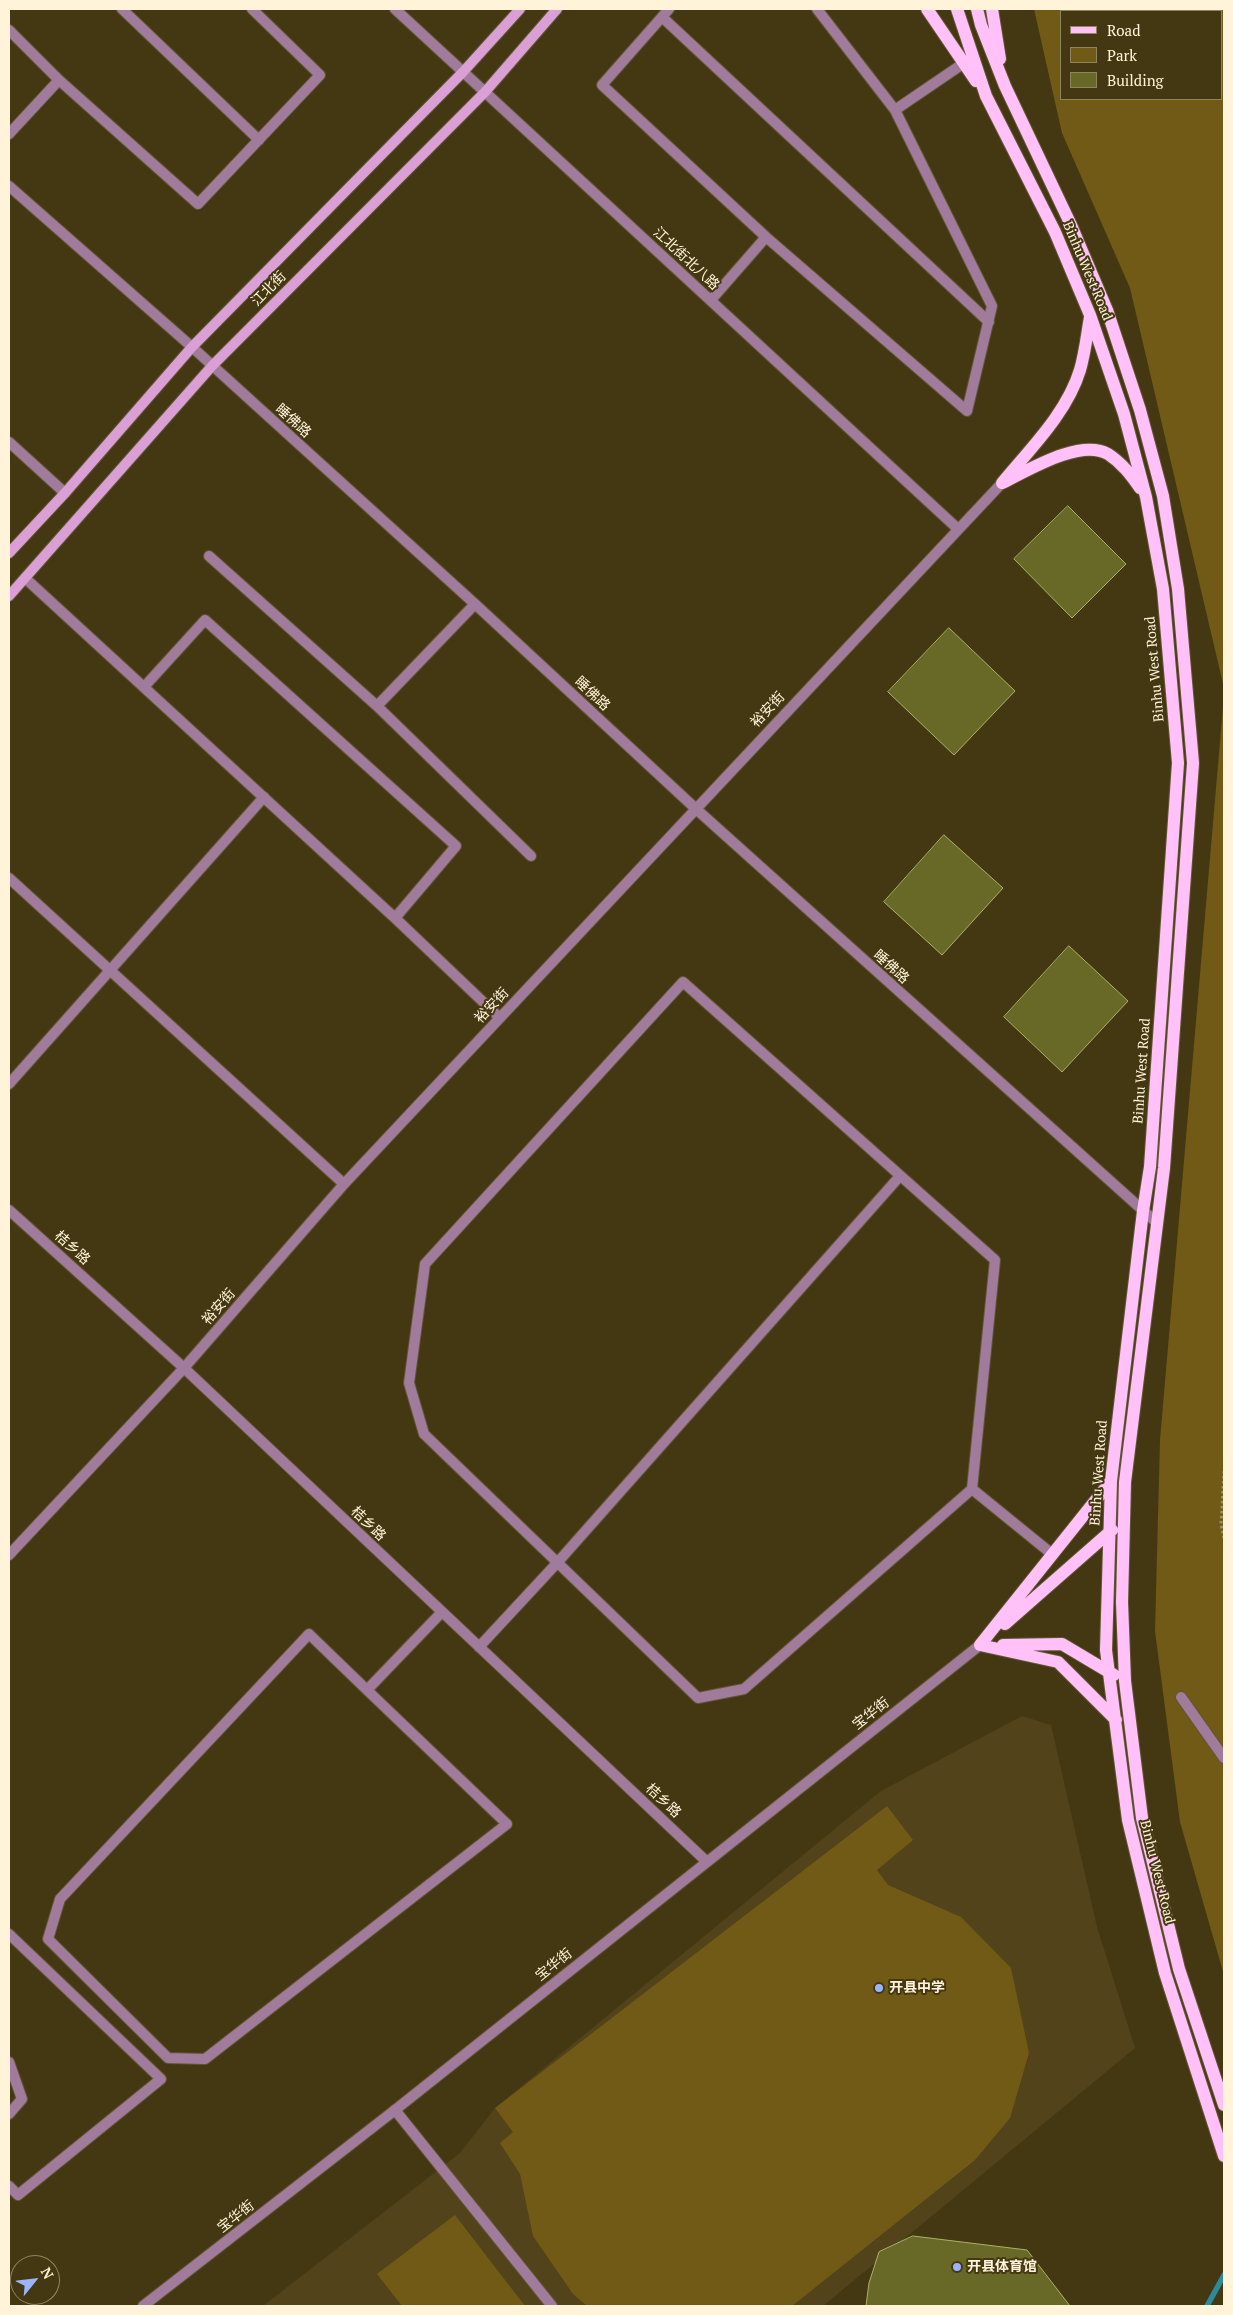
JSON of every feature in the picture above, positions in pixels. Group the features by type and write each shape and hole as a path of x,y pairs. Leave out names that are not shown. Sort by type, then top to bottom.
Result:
{"main road":[{"name":"江北街","path":"9,553 65,493 192,347 463,72 520,9"},
{"name":"江北街","path":"9,596 212,366 485,92 557,9"},
{"path":"927,9 986,96"},
{"name":"Binhu West Road","path":"957,9 986,96 1055,232 1090,314 1124,414 1146,497 1163,589 1178,763 1150,1167 1142,1211 1111,1481 1106,1650 1128,1820 1163,1964 1224,2156"},
{"name":"Binhu West Road","path":"977,9 981,25 1005,86 1071,225 1108,310 1140,410 1160,487 1178,589 1192,763 1164,1168 1124,1482 1122,1602 1125,1681 1142,1818 1179,1969 1224,2105"},
{"path":"992,9 1005,86"},
{"path":"1002,483 1049,426 1065,401 1080,371 1090,314"},
{"path":"1002,483 1065,454 1086,450 1106,453 1128,470 1146,497"},
{"path":"980,1645 1111,1481"},
{"path":"980,1645 1124,1519"},
{"path":"980,1645 1062,1644 1125,1681"},
{"path":"980,1645 1058,1662 1116,1720"}],"street":[{"path":"122,9 259,140"},
{"path":"9,30 59,80 198,204 320,75 252,9"},
{"name":"江北街北八路","path":"395,9 958,529"},
{"path":"669,9 602,85 766,237 968,411 992,306 895,110 817,9"},
{"path":"662,17 989,322"},
{"path":"895,110 964,63"},
{"path":"9,134 59,80"},
{"name":"睡佛路","path":"9,186 192,347 475,604 695,808 1157,1223"},
{"path":"711,300 766,237"},
{"path":"9,442 65,493"},
{"name":"裕安街","path":"9,1555 184,1368 344,1184 1002,483"},
{"path":"209,556 377,706 531,856"},
{"path":"25,578 395,918 500,1018"},
{"path":"377,706 475,604"},
{"path":"144,687 205,620 456,846 395,918"},
{"path":"9,1084 264,797"},
{"path":"9,878 344,1184"},
{"path":"683,982 900,1176 994,1260 972,1489 744,1690 698,1698 424,1434 409,1383 424,1264 683,982"},
{"path":"479,1647 557,1563 900,1176"},
{"name":"桔乡路","path":"9,1210 184,1368 706,1861"},
{"path":"972,1489 1052,1554"},
{"path":"367,1690 442,1613"},
{"path":"309,1634 367,1690 507,1824 205,2059 168,2058 48,1939 60,1899 309,1634"},
{"name":"宝华街","path":"143,2306 395,2110 980,1645"},
{"path":"1181,1697 1224,1758"},
{"path":"9,1934 160,2079 18,2195 9,2186"},
{"path":"9,2062 22,2099 9,2114"},
{"path":"395,2110 552,2306"}],"path":[{"path":"1224,1471 1221,1525 1224,1538"}],"shaded area":[{"name":"开县中学","path":"1022,1716 1051,1725 1097,1927 1135,2048 823,2306 263,2306 460,2153 495,2108 881,1791"}],"green space":[{"path":"1034,9 1224,9 1224,688 1130,288 1062,133"},
{"path":"1224,695 1224,1975 1180,1822 1155,1631 1160,1440"},
{"name":"开县中学","path":"887,1806 913,1840 877,1870 888,1885 961,1917 1011,1968 1029,2053 1010,2118 975,2160 792,2306 587,2306 573,2294 533,2236 520,2174 500,2143 513,2132 495,2108"},
{"path":"455,2215 525,2306 402,2306 377,2274"}],"building":[{"path":"1068,506 1126,564 1072,618 1014,559"},
{"path":"949,628 1015,691 954,755 888,692"},
{"path":"944,835 1003,888 942,955 884,902"},
{"path":"1069,946 1128,1001 1062,1072 1004,1017"},
{"name":"开县体育馆","path":"913,2236 1027,2250 1070,2306 866,2306 869,2283 879,2252"}],"waterway":[{"path":"1207,2306 1224,2275"}],"place":[{"name":"开县中学","path":"879,1988"},
{"name":"开县体育馆","path":"957,2267"}]}
